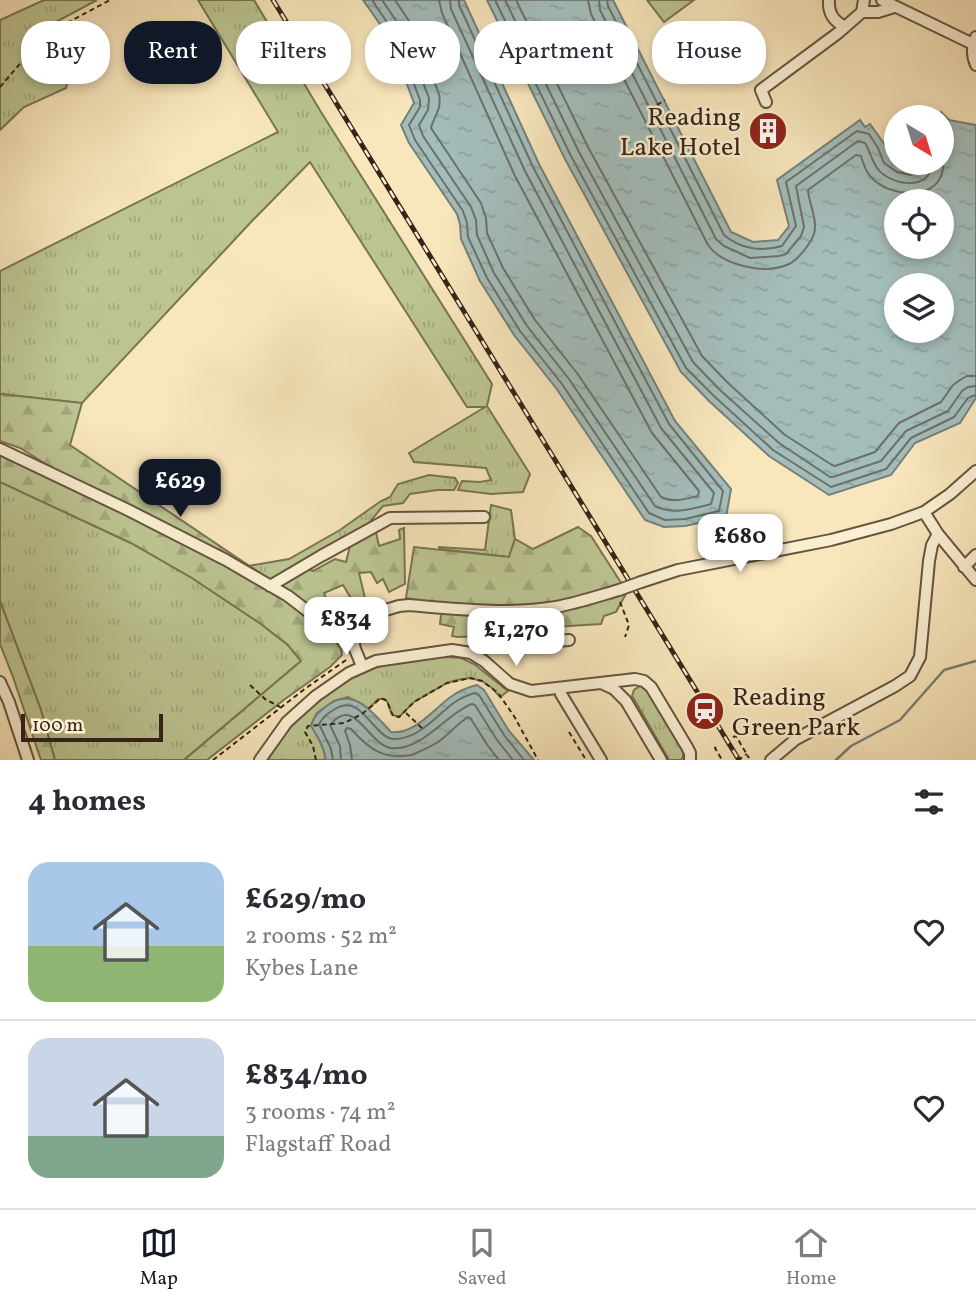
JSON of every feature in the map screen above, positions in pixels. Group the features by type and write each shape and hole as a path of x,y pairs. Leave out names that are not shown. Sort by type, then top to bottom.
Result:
{"street":[{"path":"829,0 830,13 834,20 845,27"},
{"path":"766,102 761,90 845,27 862,12 864,0"},
{"path":"882,0 974,41 976,65"},
{"path":"862,12 878,12 894,7"},
{"path":"0,449 226,560 288,596 323,623 338,625 409,605 480,611 554,607 590,599 678,570 848,537 925,512 976,471"},
{"path":"925,512 938,534 976,580"},
{"path":"270,586 390,518 484,517"},
{"path":"771,760 796,739 911,676 920,657 929,561 932,545 938,534"},
{"path":"964,567 976,555"},
{"path":"350,623 362,666"},
{"path":"474,655 490,646 569,640"},
{"path":"260,760 282,728 298,712 336,681 362,666 388,659 452,650 474,655 515,686 531,691 635,679 643,681 651,687 690,752 690,760"},
{"path":"626,701 628,689 635,679"},
{"path":"0,682 28,760"},
{"path":"601,683 614,689 626,701 661,760"},
{"path":"560,688 561,694 601,760"}],"path":[{"path":"0,87 31,51 54,30 110,0"},
{"path":"657,105 665,100"},
{"path":"623,609 629,625 625,637"},
{"path":"213,760 306,688 357,654"},
{"path":"316,760 313,746 305,732 308,726 344,723 362,714 381,698 387,701 393,716 400,717 414,702 447,683 470,678 482,681 498,693 538,760"},
{"path":"250,685 265,699 281,707"},
{"path":"405,712 424,730"},
{"path":"569,732 586,760"},
{"path":"733,737 736,736 748,756 738,760"},
{"path":"716,747 722,760"}],"green space":[{"path":"44,0 97,0 58,21 21,21 21,84 67,84 66,88 24,107 0,130 0,20"},
{"path":"198,0 254,0 267,21 236,21 236,63 222,40 222,21 211,21"},
{"path":"647,0 694,0 665,21"},
{"path":"249,84 304,84 492,384 487,406 530,474 523,492 491,494 458,490 462,481 491,480 486,468 414,462 409,453 485,407 467,407 310,162 82,403 0,394 0,271 278,132"},
{"path":"0,394 82,403 70,445 279,586 306,568 313,571 335,559 346,562 350,546 376,532 379,546 400,539 399,530 404,528 405,584 389,592 383,579 377,583 371,572 359,573 365,598 355,605 343,585 324,593 332,613 320,618 289,600 336,642 342,655 330,667 207,760 184,760 301,661 288,645 261,624 192,578 131,543 0,482 0,454 197,545 52,468 20,448 0,441"},
{"path":"429,475 455,478 458,483 454,490 410,494 403,503 383,506 369,523 269,580 248,566 289,559 390,497 398,484"},
{"path":"0,482 131,543 192,578 261,624 288,645 301,661 184,760 55,760 41,710 0,601"},
{"path":"491,505 511,510 515,539 509,557 439,549 485,550"},
{"path":"578,527 591,536 627,592 616,612 604,616 601,624 488,631 487,636 457,637 452,636 454,627 440,624 442,605 406,598 414,547 509,557 515,539 533,549"},
{"path":"0,601 41,710 55,760 41,760 0,644"},
{"path":"440,656 461,658 474,664 508,691 500,697 482,681 470,678 457,680 414,702 399,717 391,713 385,699 378,699 369,709 348,697 334,701 317,713 311,725 326,760 267,760 281,738 298,719 351,678 384,665"},
{"path":"640,686 649,692 683,751 681,760 669,760 632,696 634,690"}],"water":[{"path":"363,0 464,0 474,22 474,84 502,84 539,164 675,421 731,489 726,517 685,526 664,527 645,520 556,388 514,335 480,281 461,239 457,214 409,143 401,125 414,103 407,84 460,84 460,21 378,21"},
{"path":"487,0 613,0 624,21 497,21"},
{"path":"638,49 652,77 652,84 656,84 731,232 753,242 778,240 789,226 777,180 860,120 865,127 870,124 884,144 884,175 954,175 954,121 976,125 976,398 960,423 915,443 891,475 829,495 769,456 681,372 565,159 528,84 638,84"},
{"path":"477,685 484,690 509,731 534,760 326,760 311,726 325,707 337,700 346,699 363,705 391,732 400,732 424,720 455,694"}],"waterway":[{"path":"836,760 851,746 900,720 944,670 976,661"}],"railway":[{"path":"273,0 739,760"}],"place":[{"name":"Reading Lake Hotel","path":"768,131"},
{"name":"Reading Green Park","path":"705,711"}]}
